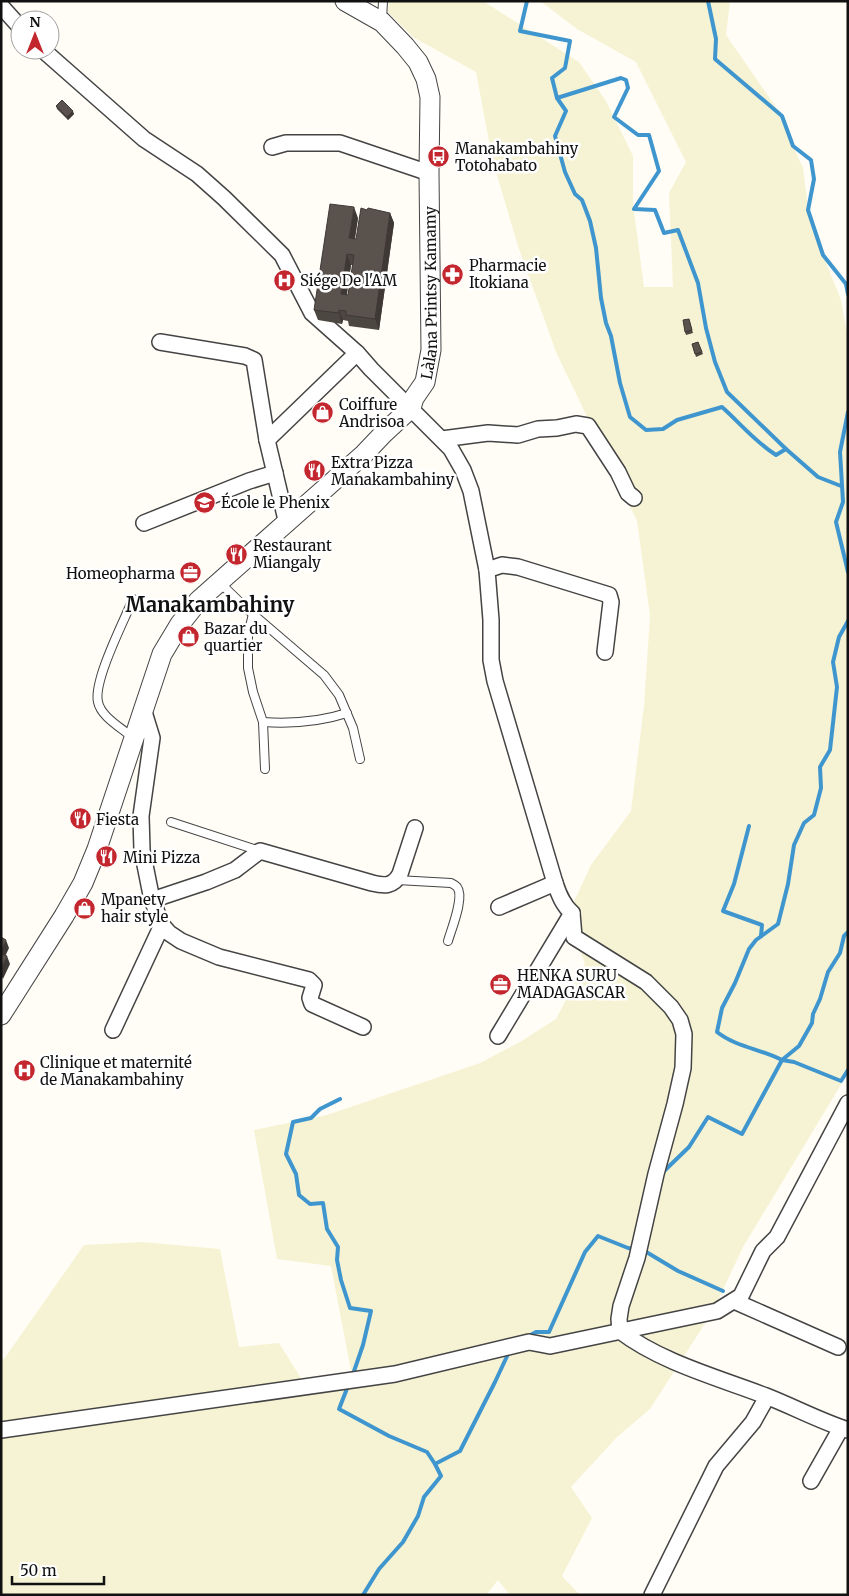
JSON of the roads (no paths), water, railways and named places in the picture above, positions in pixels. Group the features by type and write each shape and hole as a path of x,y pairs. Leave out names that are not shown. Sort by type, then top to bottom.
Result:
{"street":[{"name":"Làlana Printsy Kamamy","path":"1,1015 64,916 83,882 97,849 162,654 170,639 189,611 219,582 287,524 411,408 414,398 426,382 431,350 430,97 426,79 418,62 382,22 345,1"},
{"path":"1,6 10,16"},
{"path":"54,60 144,139 197,174 282,255 312,313 357,353 371,370 442,439 451,449 463,470 471,491 487,570 491,620 491,660 554,883 559,896 572,913 574,937 646,982 671,1007 680,1020 684,1034 683,1068 656,1174 638,1258 621,1306 620,1331 631,1340 692,1369 844,1429 811,1481"},
{"path":"272,147 286,143 340,143 429,173"},
{"path":"160,342 245,356 254,360 267,440 287,524"},
{"path":"267,440 357,353"},
{"path":"442,439 488,433 518,435 538,429 576,424 588,426 618,472 628,493 634,498"},
{"path":"144,523 249,481 275,473"},
{"path":"487,570 502,565 518,567 608,595 611,602 605,652"},
{"path":"144,712 152,738 143,800 141,833 152,900 162,925 181,942 219,957 308,980 314,985 310,998 312,1004 363,1027"},
{"path":"152,900 235,870 260,852 384,886 396,880 416,828"},
{"path":"499,907 554,883"},
{"path":"498,1036 572,913"},
{"path":"113,1030 162,925"},
{"path":"1,1430 395,1374 529,1342 550,1346 717,1312 741,1296 764,1251 777,1238 848,1104"},
{"path":"734,1300 838,1347"},
{"path":"652,1595 716,1466 754,1422 767,1397"}],"lane":[{"path":"382,22 383,1"},
{"path":"219,582 324,675 339,695 347,713 353,728 360,759"},
{"path":"133,600 102,673 97,690 98,704 107,717 134,739"},
{"path":"253,614 248,636 248,668 262,722 265,769"},
{"path":"262,722 308,722 347,713"},
{"path":"171,822 260,852"},
{"path":"396,880 451,883 457,886 460,892 460,900 448,941"}],"waterway":[{"path":"527,1 520,31 570,41 565,68 552,78 557,98 566,111 555,136 565,172 575,194 582,200 590,221 596,248 601,298 606,323 611,336 620,383 630,417 646,430 663,429 677,420 722,407 768,450 776,455 786,449 818,477 841,486"},
{"path":"708,1 716,39 715,59 782,116 793,146 811,160 814,179 808,210 823,255 846,284 848,294"},
{"path":"557,98 621,78 626,80 628,88 614,117 638,135 649,135 659,171 634,209 655,210 664,233 678,230 698,283 706,328 715,362 727,392 786,449"},
{"path":"848,412 840,452 843,502 836,522 848,572"},
{"path":"661,1174 689,1147 708,1117 742,1134 782,1060 740,1045 717,1032 722,1008 749,949 756,940 778,924 788,884 794,845 804,823 814,815 821,788 820,767 830,750 837,687 833,662 839,637 848,621"},
{"path":"749,826 734,884 723,911 762,925 761,936"},
{"path":"782,1060 799,1046 812,1023 813,1014 820,999 828,972 840,953 844,936 848,932"},
{"path":"782,1060 794,1062 841,1081 848,1070"},
{"path":"340,1099 320,1109 311,1118 293,1122 286,1154 296,1174 299,1195 310,1204 323,1203 327,1229 338,1247 337,1260 350,1308 371,1311 363,1345 352,1377"},
{"path":"527,1337 536,1332 549,1332 585,1252 598,1236 634,1249"},
{"path":"643,1250 678,1271 723,1291"},
{"path":"363,1595 379,1569 403,1542 418,1516 424,1497 441,1476 435,1464 460,1451 509,1352"},
{"path":"348,1386 339,1409 389,1436 427,1452 435,1464"}],"place":[{"name":"Manakambahiny Totohabato","path":"439,157"},
{"name":"Pharmacie Itokiana","path":"453,274"},
{"name":"Siége De l'AM","path":"284,280"},
{"name":"Coiffure Andrisoa","path":"323,413"},
{"name":"Extra Pizza Manakambahiny","path":"315,471"},
{"name":"École le Phenix","path":"205,502"},
{"name":"Restaurant Miangaly","path":"237,554"},
{"name":"Homeopharma","path":"191,573"},
{"name":"Bazar du quartier","path":"188,637"},
{"name":"Fiesta","path":"80,819"},
{"name":"Mini Pizza","path":"107,857"},
{"name":"Mpanety hair style","path":"85,908"},
{"name":"HENKA SURU MADAGASCAR","path":"501,984"},
{"name":"Clinique et maternité de Manakambahiny","path":"24,1071"}],"district":[{"name":"Manakambahiny","path":"210,604"}]}
